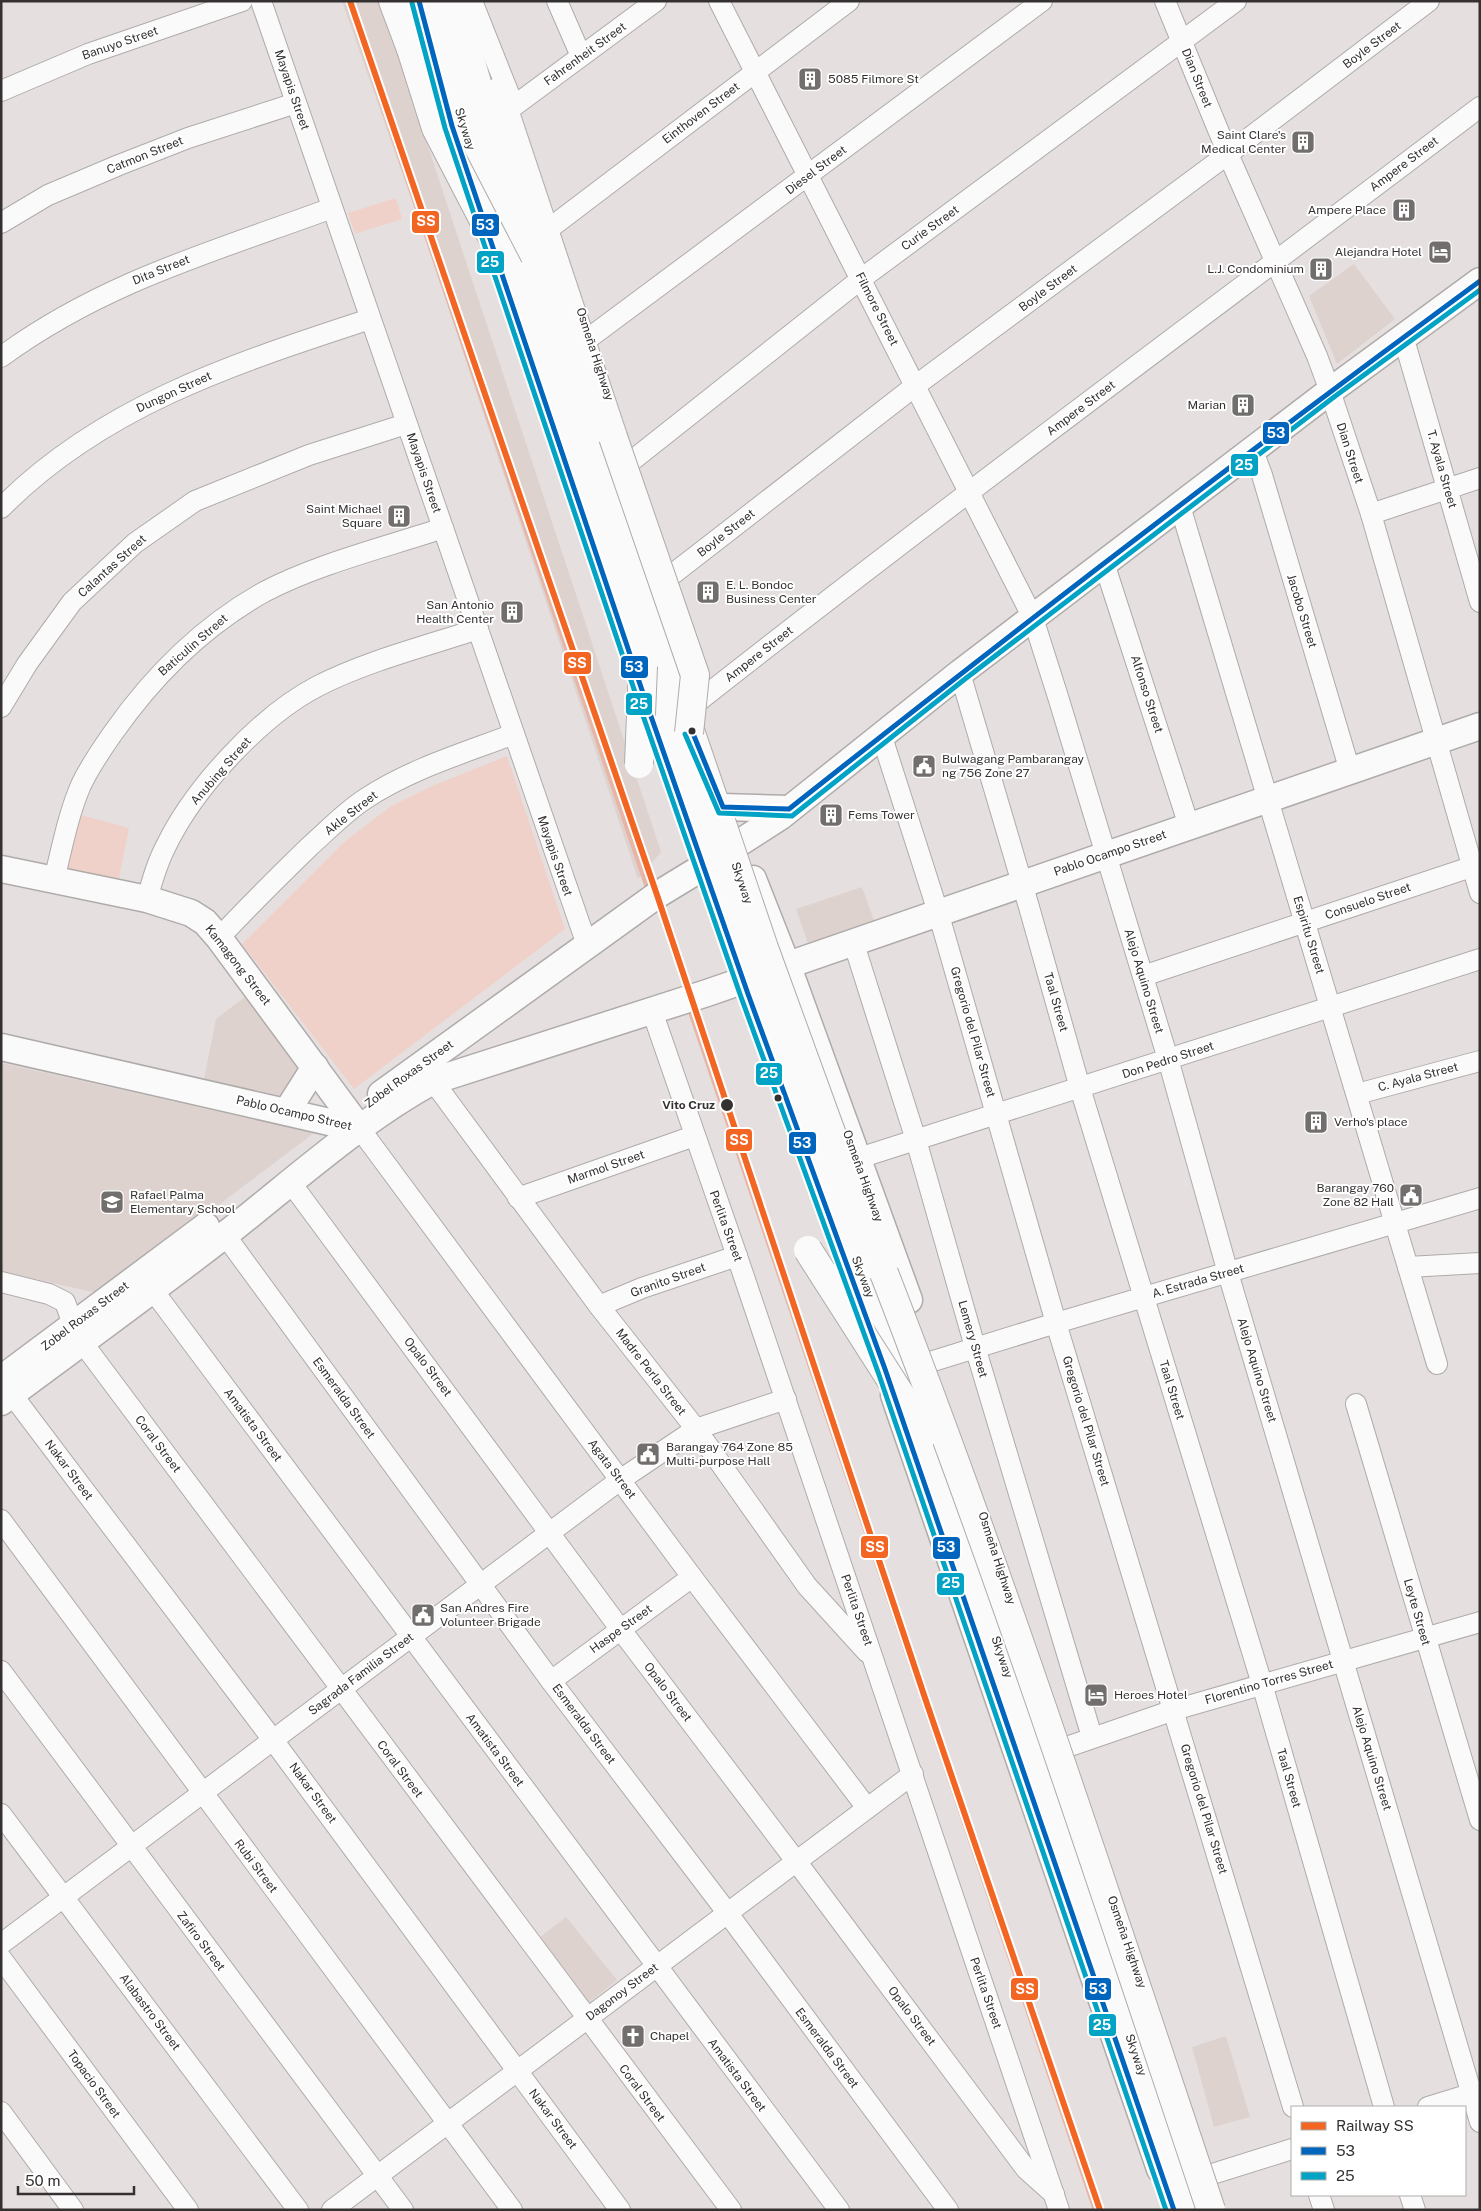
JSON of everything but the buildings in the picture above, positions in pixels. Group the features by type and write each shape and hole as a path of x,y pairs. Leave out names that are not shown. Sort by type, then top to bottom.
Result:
{"highway":[{"path":"393,1 436,128 509,268"},
{"name":"Skyway","path":"428,1 463,124 509,268 643,666 746,963 840,1216 924,1433 1188,2210"},
{"name":"Skyway","path":"452,1 529,261 687,722 819,1101 939,1414 1005,1597 1212,2210"},
{"path":"466,1 695,675 687,722"},
{"path":"639,764 643,666"},
{"path":"808,1250 924,1433"}],"main road":[{"name":"Osmeña Highway","path":"419,1 452,126 721,855 765,972 924,1364"},
{"name":"Osmeña Highway","path":"459,1 492,124 563,360 687,722 723,807 721,855 765,972 886,1369 1174,2210"},
{"name":"Zobel Roxas Street","path":"4,1389 587,945 657,894 789,810 881,734 1402,336 1478,287"},
{"name":"Pablo Ocampo Street","path":"1,1047 287,1111 351,1123 433,1081 765,972 1480,726"},
{"path":"723,807 789,810"},
{"name":"Kamagong Street","path":"1,869 147,899 191,913 205,922 220,938 315,1068 351,1123"},
{"name":"Osmeña Highway","path":"765,972 856,1159 924,1364 1027,1646 1217,2210"},
{"path":"287,1111 315,1068"},
{"name":"Zobel Roxas Street","path":"77,1334 152,1289 225,1235 291,1183 351,1123"}],"street":[{"name":"Banuyo Street","path":"1,91 88,54 242,1"},
{"name":"Mayapis Street","path":"261,1 587,945"},
{"name":"Osmeña Highway","path":"472,1 514,106 554,224 629,463 684,621 691,677 687,722"},
{"path":"557,1 581,56"},
{"name":"Fahrenheit Street","path":"514,106 656,1"},
{"name":"Filmore Street","path":"718,1 916,386 1032,618"},
{"name":"Einthoven Street","path":"554,224 849,1"},
{"name":"Diesel Street","path":"589,338 1042,1"},
{"name":"Dian Street","path":"1165,1 1228,154 1330,391 1370,514 1434,741 1476,865 1480,893"},
{"name":"Curie Street","path":"629,463 861,279 1183,43 1236,1"},
{"name":"Boyle Street","path":"669,577 916,386 1228,154 1429,1"},
{"name":"Catmon Street","path":"1,223 48,195 119,165 188,138 296,103"},
{"name":"Ampere Street","path":"687,722 969,491 1480,107"},
{"name":"Dita Street","path":"1,357 86,304 140,278 332,208"},
{"name":"Dungon Street","path":"1,508 32,479 69,450 126,414 151,401 235,365 370,319"},
{"name":"T. Ayala Street","path":"1402,336 1480,602"},
{"name":"Calantas Street","path":"1,707 27,664 72,602 142,537 203,497 309,455 406,424"},
{"name":"Jacobo Street","path":"1253,451 1262,475 1350,771"},
{"path":"1370,514 1480,478"},
{"name":"Espiritu Street","path":"1180,506 1437,1364"},
{"name":"Baticulin Street","path":"54,880 71,812 92,763 156,677 185,650 218,621 265,592 317,570 443,528"},
{"name":"Alfonso Street","path":"1104,563 1189,826"},
{"name":"Alejo Aquino Street","path":"1032,618 1143,976 1228,1273 1343,1660 1476,2092 1480,2122"},
{"name":"Anubing Street","path":"147,899 166,846 202,790 233,754 276,714 318,686 349,672 478,629"},
{"name":"Taal Street","path":"960,673 1080,1088 1262,1684 1384,2106"},
{"name":"Akle Street","path":"220,938 262,892 336,822 364,799 399,780 514,734"},
{"name":"Gregorio del Pilar Street","path":"881,734 938,912 1056,1323 1293,2106"},
{"name":"Consuelo Street","path":"1143,976 1476,865"},
{"name":"Lemery Street","path":"854,941 916,1140 975,1347 1092,1737"},
{"name":"Don Pedro Street","path":"856,1159 1480,959"},
{"name":"Perlita Street","path":"652,1010 786,1399 1056,2202"},
{"name":"C. Ayala Street","path":"1357,1094 1480,1061"},
{"name":"Madre Perla Street","path":"433,1081 599,1306 696,1429 807,1586 873,1659"},
{"name":"Agata Street","path":"351,1123 867,1808"},
{"name":"Marmol Street","path":"518,1198 694,1136"},
{"name":"Opalo Street","path":"291,1183 621,1630 1026,2169 1056,2202"},
{"name":"A. Estrada Street","path":"924,1364 975,1347 1480,1198"},
{"name":"Esmeralda Street","path":"225,1235 551,1681 948,2210"},
{"name":"Granito Street","path":"599,1306 642,1288 737,1256"},
{"path":"1408,1267 1480,1263"},
{"path":"1,1282 49,1294 65,1302 77,1334"},
{"name":"Amatista Street","path":"152,1289 839,2210"},
{"name":"Coral Street","path":"77,1334 586,2019 731,2210"},
{"name":"Nakar Street","path":"4,1389 273,1740 620,2210"},
{"name":"Sagrada Familia Street","path":"1,1944 620,1480 696,1429 786,1399"},
{"name":"Leyte Street","path":"1356,1404 1480,1820"},
{"name":"Rubi Street","path":"1,1520 512,2210"},
{"name":"Haspe Street","path":"551,1681 692,1577"},
{"name":"Florentino Torres Street","path":"1061,1749 1174,1710 1480,1622"},
{"name":"Zafiro Street","path":"1,1671 130,1847 403,2210"},
{"name":"Dagonoy Street","path":"332,2210 913,1774"},
{"name":"Alabastro Street","path":"1,1814 298,2210"},
{"name":"Topacio Street","path":"1,1958 188,2210"},
{"path":"1431,2106 1476,2092"},
{"path":"1,2112 73,2210"},
{"path":"1206,2176 1291,2149"},
{"path":"1319,2196 1324,2210"},
{"path":"1410,2196 1414,2210"}],"shaded area":[{"path":"342,1 380,1 661,852 638,879 431,256"},
{"path":"396,198 402,219 355,234 348,213"},
{"path":"1354,264 1395,319 1337,364 1309,296"},
{"path":"507,756 565,929 354,1089 242,944 343,843 391,806 432,786"},
{"path":"81,815 129,828 118,883 70,874 67,862"},
{"path":"862,887 875,923 809,946 796,909"},
{"path":"246,996 305,1074 289,1099 203,1084 216,1019"},
{"name":"Rafael Palma Elementary School","path":"1,1063 314,1133 101,1294 1,1271"},
{"path":"566,1917 617,1980 586,2005 538,1939"},
{"path":"1226,2036 1250,2117 1214,2127 1192,2047"}],"waterway":[{"path":"347,1 648,890"},
{"path":"689,1008 1095,2210"}],"rail line":[{"name":"SS","path":"350,1 657,895 925,1698 1100,2210"}],"transit line":[{"name":"53","path":"419,1 452,126 646,702 748,994 885,1369 1174,2210"},
{"name":"25","path":"412,3 445,128 639,704 741,997 878,1372 1166,2210"},
{"name":"53","path":"692,731 723,807 789,809 1132,542 1480,281"},
{"name":"25","path":"685,734 719,813 792,816 965,679 1334,397 1480,290"}],"place":[{"name":"5085 Filmore St","path":"810,79"},
{"name":"Saint Clare's Medical Center","path":"1303,142"},
{"name":"Ampere Place","path":"1404,210"},
{"name":"Alejandra Hotel","path":"1440,252"},
{"name":"L.J. Condominium","path":"1321,269"},
{"name":"Marian","path":"1243,405"},
{"name":"Saint Michael Square","path":"399,516"},
{"name":"E. L. Bondoc Business Center","path":"708,592"},
{"name":"San Antonio Health Center","path":"512,612"},
{"name":"Bulwagang Pambarangay ng 756 Zone 27","path":"924,766"},
{"name":"Fems Tower","path":"831,815"},
{"name":"Vito Cruz","path":"727,1105"},
{"name":"Verho's place","path":"1316,1122"},
{"name":"Barangay 760 Zone 82 Hall","path":"1411,1195"},
{"name":"Rafael Palma Elementary School","path":"112,1202"},
{"name":"Barangay 764 Zone 85 Multi-purpose Hall","path":"648,1454"},
{"name":"San Andres Fire Volunteer Brigade","path":"423,1615"},
{"name":"Heroes Hotel","path":"1096,1695"},
{"name":"Chapel","path":"633,2036"}]}
